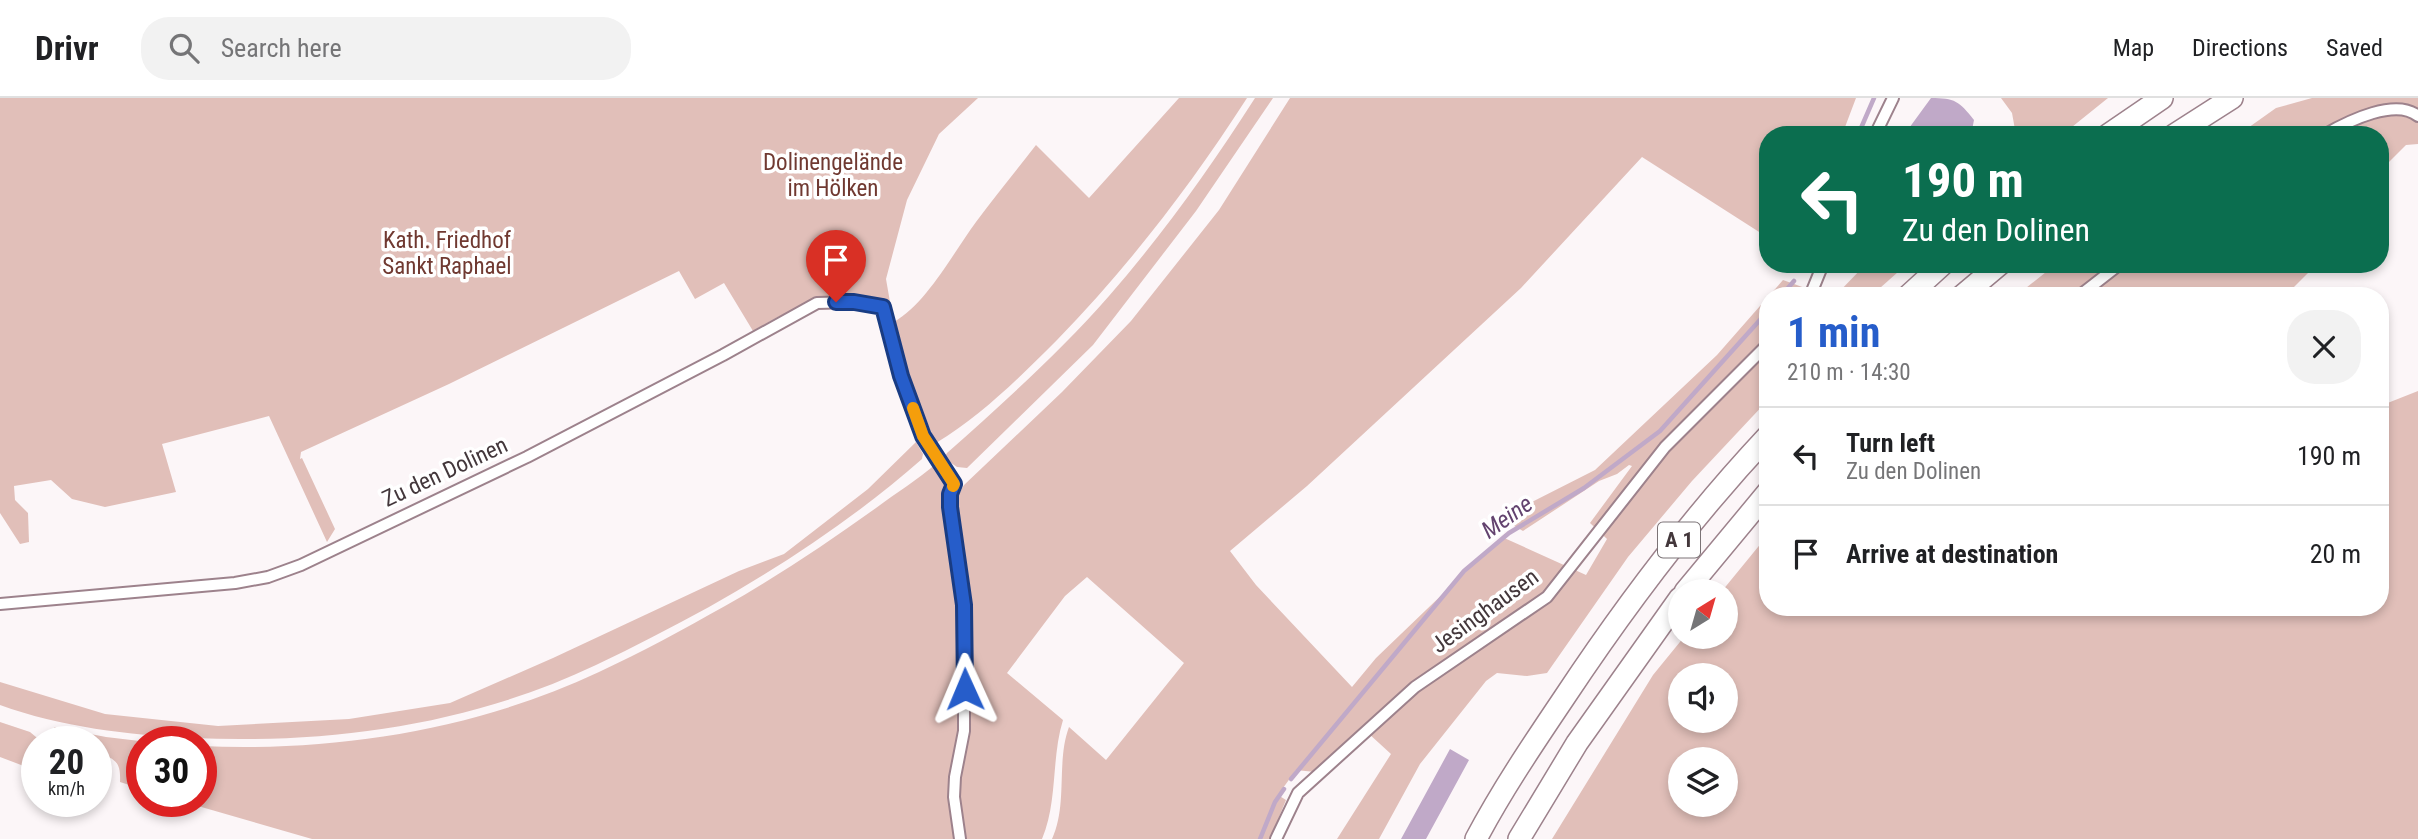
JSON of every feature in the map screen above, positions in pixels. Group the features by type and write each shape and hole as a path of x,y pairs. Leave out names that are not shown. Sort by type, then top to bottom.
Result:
{"highway":[{"path":"2121,126 2162,98"},
{"path":"2188,126 2232,98"},
{"path":"1918,287 1934,273"},
{"path":"1973,287 1989,273"},
{"name":"A 1","path":"1476,839 1542,730 1597,648 1669,552 1759,447"},
{"name":"A 1","path":"1696,579 1759,503"},
{"path":"1519,839 1577,743 1668,615"}],"street":[{"path":"1879,126 1893,98"},
{"path":"2340,126 2385,100 2406,103 2412,106 2418,116"},
{"path":"2091,287 2108,273"},
{"name":"Zu den Dolinen","path":"0,604 224,585 268,577 301,565 527,457 817,303 854,302 883,307 901,376 923,436 954,484 950,494 950,507 964,605 964,731 954,797 960,839"},
{"name":"Jesinghausen","path":"1276,839 1298,793 1415,687 1547,597 1665,447 1759,353"}],"green space":[{"path":"0,98 978,98 939,134 907,200 886,279 890,302 856,300 852,297 824,299 800,306 753,331 724,283 695,299 679,271 449,384 301,452 300,459 302,458 335,529 327,542 269,416 162,444 176,492 105,507 72,499 51,480 14,486 15,500 28,513 29,542 20,544 0,513"},
{"path":"1179,98 1247,98 1158,224 1084,312 1000,395 936,443 901,363 894,322 906,314 928,290 976,222 1036,145 1089,198"},
{"path":"1255,98 1273,98 1196,211 1093,345 967,468 957,467 944,458 1051,358 1109,296 1186,200"},
{"path":"1290,98 1856,98 1845,126 1759,126 1759,232 1642,157 1521,288 1307,486 1230,551 1256,585 1352,687 1376,658 1502,537 1586,575 1607,539 1590,523 1632,466 1629,465 1617,474 1599,481 1523,531 1509,523 1516,510 1595,470 1717,355 1759,307 1759,410 1692,481 1628,557 1547,673 1527,676 1497,673 1486,681 1420,764 1379,839 1337,839 1391,754 1368,733 1354,734 1315,772 1296,770 1278,795 1286,800 1270,839 1052,839 1060,812 1063,754 1069,727 1106,760 1184,663 1087,577 1065,596 1007,673 1063,720 1053,795 1042,839 964,839 959,784 968,738 956,517 960,493 964,485 1062,392 1131,321 1219,210"},
{"path":"2001,98 2108,98 2073,126 2014,126 2012,113"},
{"path":"2312,98 2418,98 2418,144 2406,145 2389,162 2389,126 2251,126 2276,108"},
{"path":"1857,273 1897,273 1881,287 1844,287"},
{"path":"2045,273 2308,273 2294,287 2027,287"},
{"path":"1783,280 1802,287 1777,287"},
{"path":"2418,391 2418,839 1552,839 1653,675 1674,649 1738,649 1738,579 1732,579 1759,546 1759,616 2389,616 2389,402"},
{"path":"916,442 923,454 922,459 897,480 819,539 709,607 653,637 548,686 449,716 399,726 296,738 217,738 217,726 126,726 126,733 112,731 112,726 80,726 46,719 0,705 0,682 105,714 218,726 349,719 450,703 739,571 784,554 868,489"},
{"path":"936,464 943,474 960,619 960,730 949,797 955,839 312,839 217,812 217,746 303,745 404,733 504,709 552,692 599,672 725,606 802,559"},
{"path":"0,722 21,729 21,765 0,757"},
{"path":"112,738 126,739 126,784 120,782 116,762 112,759"}],"shaded area":[{"path":"1931,98 1956,102 1974,120 1973,126 1911,126"},
{"path":"1450,749 1469,760 1426,839 1401,839"}],"waterway":[{"name":"Meine","path":"1862,126 1874,98"},
{"name":"Meine","path":"1789,287 1794,281"},
{"name":"Meine","path":"1291,779 1464,571 1509,533 1584,488 1660,431 1759,321"},
{"name":"Meine","path":"1260,839 1275,802 1284,789"}],"slow traffic":[{"path":"913,408 923,436 953,486"}],"route":[{"path":"836,302 883,307 901,376 923,436 954,484 950,494 950,507 964,605 965,689"}],"park label":[{"name":"Dolinengelände im Hölken","path":"833,175"},
{"name":"Kath. Friedhof Sankt Raphael","path":"447,253"}]}
